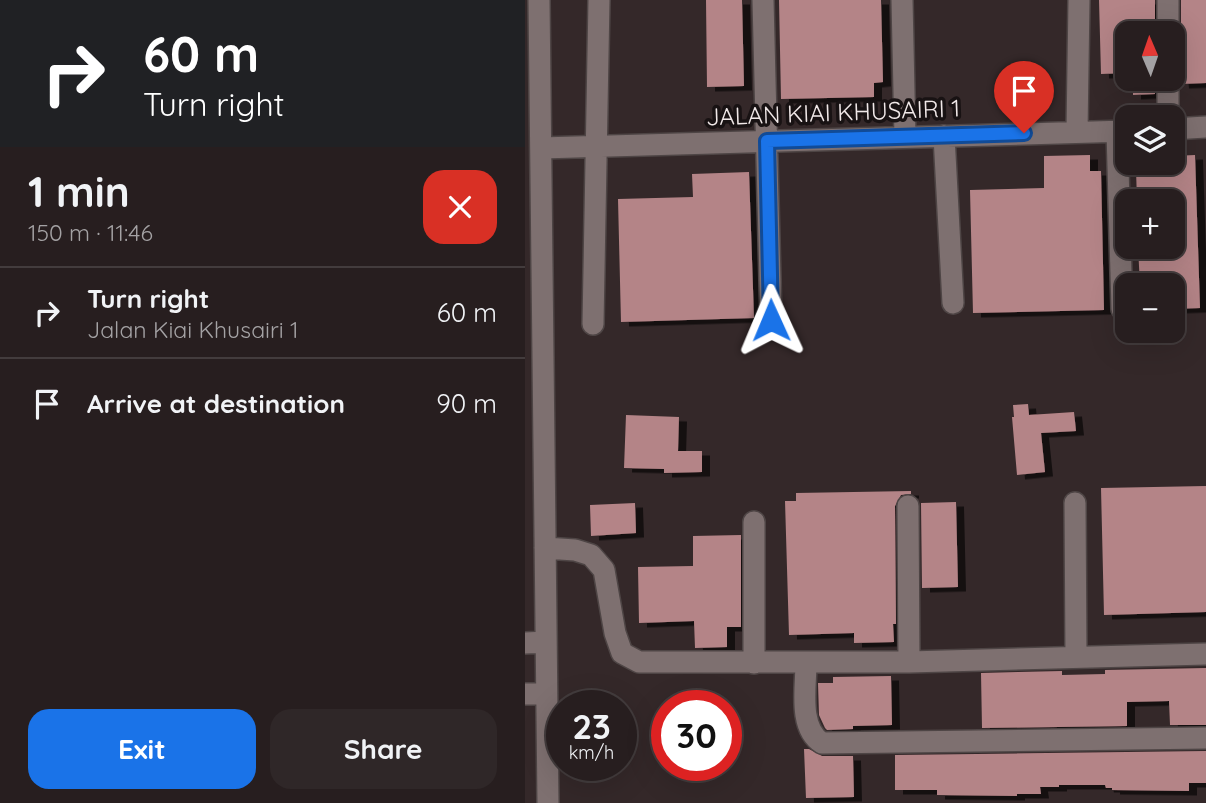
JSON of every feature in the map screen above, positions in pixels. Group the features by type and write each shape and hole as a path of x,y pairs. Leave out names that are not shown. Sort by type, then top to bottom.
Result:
{"street":[{"path":"539,0 533,99 541,148 533,262 534,412 545,548 535,573 536,694 546,753"},
{"path":"593,324 599,0"},
{"path":"763,0 771,320"},
{"path":"902,0 905,137"},
{"path":"1077,131 1079,0"},
{"path":"1168,0 1168,21"},
{"path":"1185,128 1206,127"},
{"name":"JALAN KIAI KHUSAIRI 1","path":"541,148 1115,131"},
{"path":"944,136 953,303"},
{"path":"1122,175 1122,273"},
{"path":"1075,503 1076,657"},
{"path":"908,506 909,662"},
{"path":"754,522 754,663"},
{"path":"545,548 575,550 591,555 604,570 615,633 622,653 639,662 909,662 1206,654"},
{"path":"806,663 807,725 813,737 822,743 1206,738"},
{"path":"525,759 546,759"},
{"path":"548,781 548,803"}],"building":[{"path":"706,0 742,0 744,86 707,87"},
{"path":"779,0 881,0 883,82 874,83 874,97 781,99"},
{"path":"1099,0 1155,0 1155,21 1115,21 1115,73 1101,74"},
{"path":"1181,0 1206,0 1206,83 1185,84 1185,21 1181,21"},
{"path":"1133,91 1155,91 1155,94 1133,95"},
{"path":"1090,155 1090,171 1101,171 1104,310 973,313 970,190 1044,188 1044,156"},
{"path":"1185,155 1195,155 1200,308 1185,309 1185,273 1139,273 1139,259 1185,259 1185,189 1137,189 1136,175 1185,175"},
{"path":"749,172 754,318 621,322 618,199 693,197 692,174"},
{"path":"1028,404 1029,415 1074,412 1076,431 1041,433 1045,472 1017,475 1013,405"},
{"path":"626,415 679,417 678,451 702,451 702,472 664,473 664,469 624,468"},
{"path":"1206,486 1206,612 1104,615 1101,488"},
{"path":"911,491 911,494 901,495 895,506 894,642 854,643 854,633 789,635 785,501 796,501 796,493"},
{"path":"956,502 958,587 922,588 921,503"},
{"path":"635,503 636,533 591,536 590,505"},
{"path":"741,535 741,627 727,627 727,647 695,648 694,621 639,623 638,567 693,566 693,536"},
{"path":"1206,668 1206,725 1170,725 1169,701 1127,702 1127,726 982,728 981,673 1062,671 1062,675 1105,674 1105,670"},
{"path":"891,676 892,725 853,726 853,729 825,728 819,715 818,683 833,683 833,677"},
{"path":"804,749 822,756 853,756 854,797 806,798"},
{"path":"1206,751 1206,783 1189,783 1189,791 1112,790 1105,785 1040,787 1041,794 1017,796 937,795 937,790 895,790 895,755"}],"route":[{"path":"771,320 767,141 1024,133"}]}
